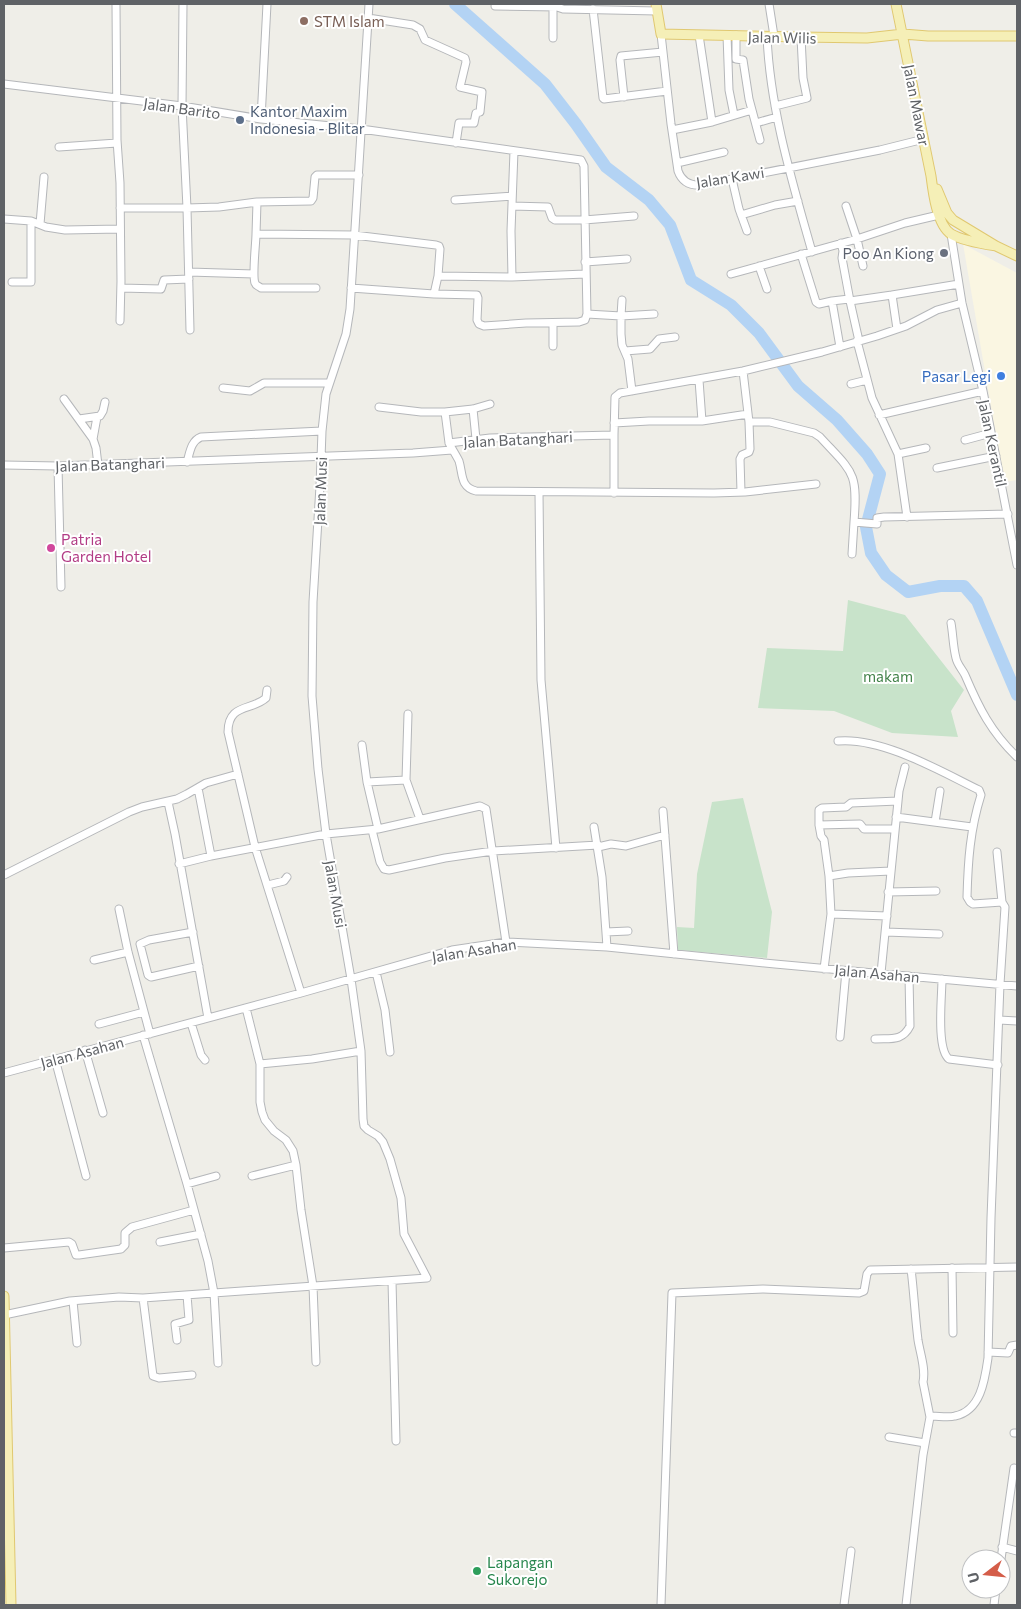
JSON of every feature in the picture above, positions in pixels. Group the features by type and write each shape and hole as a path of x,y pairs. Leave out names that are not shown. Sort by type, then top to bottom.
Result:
{"main road":[{"name":"Jalan Mawar","path":"896,4 904,34 933,192 939,215 951,234 981,244 996,246"},
{"path":"656,8 661,34"},
{"name":"Jalan Wilis","path":"661,34 867,38 904,34 928,36 1017,36"},
{"name":"Jalan Mawar","path":"931,176 951,218 996,246 1017,256"},
{"path":"4,1296 6,1470 12,1605"}],"street":[{"path":"116,4 120,321"},
{"path":"183,4 182,106 190,330"},
{"path":"260,119 267,4"},
{"name":"Jalan Musi","path":"369,4 350,309 346,334 326,394 322,432 313,602 312,696 326,834 351,979 361,1051 362,1110 366,1128 383,1142 390,1159 401,1198 404,1234 427,1278 392,1281"},
{"path":"769,4 771,36 768,59 775,106 812,252"},
{"path":"495,6 555,6 570,9 656,8"},
{"path":"553,38 555,6"},
{"path":"593,9 603,98 667,91"},
{"path":"368,18 413,25 420,29 425,40 465,58 466,62 460,87 482,92 480,112 476,113 474,122 459,123 456,143"},
{"name":"Jalan Kawi","path":"661,34 677,162 680,176 690,184 702,185 880,150 924,139"},
{"path":"699,35 712,122"},
{"path":"732,35 736,59 743,60 752,110 760,140"},
{"path":"732,35 729,90 734,116"},
{"path":"775,106 807,98 801,37"},
{"path":"624,97 621,56 663,52"},
{"name":"Jalan Barito","path":"4,84 182,106 260,119 361,129 566,157 583,162 584,220"},
{"path":"672,130 712,122 752,110"},
{"path":"756,123 777,117"},
{"path":"59,147 117,143"},
{"path":"512,277 514,150"},
{"path":"677,162 724,152"},
{"path":"120,208 219,207 256,202 311,201 317,174 359,175"},
{"path":"40,224 44,177"},
{"path":"732,179 747,231"},
{"path":"455,200 512,196"},
{"path":"741,215 775,205 798,201"},
{"path":"256,202 255,283 261,288 316,288"},
{"path":"512,206 548,206 552,218 555,220 634,216"},
{"path":"846,206 857,239 863,266"},
{"path":"731,274 939,215"},
{"path":"4,219 31,221 65,230 120,229"},
{"path":"351,288 476,295 478,298 477,320 479,324 484,326 583,321 587,314 584,220"},
{"path":"12,282 31,282 31,221"},
{"path":"256,234 354,235 439,246 438,276 434,294"},
{"name":"Jalan Kerantil","path":"951,234 962,302 996,456 1017,565"},
{"path":"841,243 842,258 867,380 879,415 898,454 907,517"},
{"path":"802,254 816,302 819,304 959,284"},
{"path":"585,262 627,259"},
{"path":"759,266 767,290"},
{"path":"121,288 161,289 164,280 189,275 254,274"},
{"path":"438,276 512,277 585,274"},
{"path":"892,295 897,329"},
{"path":"622,300 621,334 628,359 632,391"},
{"path":"832,301 840,346"},
{"path":"614,493 615,397 620,393 762,367 897,329 937,310 962,302"},
{"path":"587,314 621,316 654,314"},
{"path":"553,323 553,346"},
{"path":"625,351 650,348 659,339 675,337"},
{"path":"741,492 740,459 742,455 750,450 743,371"},
{"path":"699,380 702,421"},
{"path":"851,384 867,380"},
{"path":"223,388 250,391 264,383 329,383"},
{"path":"879,415 982,391"},
{"path":"64,399 93,439 98,465"},
{"path":"93,439 97,417 103,411 105,402"},
{"path":"379,407 421,412 445,412 490,404"},
{"path":"473,408 476,439"},
{"path":"445,412 450,446 458,460 465,486 476,491 741,492 816,484"},
{"path":"614,423 702,421 748,414"},
{"path":"79,419 97,417"},
{"path":"749,422 770,422 814,433 820,437 851,471 856,486 856,523 852,554"},
{"path":"187,462 194,441 201,437 322,432"},
{"path":"965,440 991,433"},
{"name":"Jalan Batanghari","path":"4,466 98,465 321,457 450,446 476,439 614,435"},
{"path":"898,454 926,448"},
{"path":"937,468 996,456"},
{"path":"58,466 61,587"},
{"path":"539,492 541,680 556,848"},
{"path":"856,523 877,524 878,518 1008,514"},
{"path":"951,623 956,661 975,700 994,731 1017,757"},
{"path":"267,690 266,698 263,701 241,709 234,715 228,723 228,732 254,847 268,885 301,993"},
{"path":"408,714 406,780 420,819"},
{"path":"838,741 861,741 906,756 979,790 980,796 972,827 969,850 967,896 972,904 1002,902"},
{"path":"362,745 380,862 384,868 389,870 445,858 493,852 611,844 626,846 665,834"},
{"path":"881,973 896,817 905,767"},
{"path":"4,875 129,812 142,807 168,802 187,794 206,782 238,774"},
{"path":"367,782 406,780"},
{"path":"198,788 211,856"},
{"path":"935,822 940,791"},
{"path":"824,969 831,914 829,876 824,840 821,836 819,825 819,810 822,808 846,807 851,803 898,801"},
{"path":"168,802 208,1018"},
{"path":"180,864 254,847 326,834 375,829 480,806 486,809 506,942"},
{"path":"663,811 674,954"},
{"path":"896,817 972,827"},
{"path":"819,825 860,824 864,830 895,829"},
{"path":"594,827 602,877 607,947"},
{"path":"929,1421 932,1416 955,1416 966,1412 978,1398 985,1378 988,1352 1000,984 1005,910 1002,902 997,852"},
{"path":"829,876 891,871"},
{"path":"268,885 284,881 288,877"},
{"path":"888,892 936,891"},
{"path":"119,909 144,1012 146,1034 201,1234 214,1293 218,1363"},
{"path":"831,914 887,916"},
{"path":"606,932 628,931"},
{"path":"193,932 149,940 140,944 148,975 151,977 199,966"},
{"path":"886,932 939,934"},
{"name":"Jalan Asahan","path":"4,1073 452,950 506,942 607,947 1017,986"},
{"path":"94,960 128,952"},
{"path":"840,1038 846,971"},
{"path":"376,972 385,1010 390,1052"},
{"path":"875,1038 900,1038 910,1026 909,976"},
{"path":"942,979 941,1042 946,1057 949,1059 998,1064"},
{"path":"246,1008 266,1064 260,1102 262,1112 265,1120 274,1131 286,1140 293,1151 296,1165 313,1286 316,1362"},
{"path":"99,1024 144,1012"},
{"path":"999,1020 1017,1021"},
{"path":"191,1023 201,1055 205,1060"},
{"path":"85,1050 103,1113"},
{"path":"266,1064 361,1051"},
{"path":"56,1059 86,1176"},
{"path":"252,1176 296,1165"},
{"path":"187,1184 216,1176"},
{"path":"4,1248 69,1242 72,1244 76,1255 121,1249 125,1245 125,1233 132,1228 194,1210"},
{"path":"160,1242 201,1234"},
{"path":"661,1605 672,1293 763,1289 862,1292 870,1270 1017,1267"},
{"path":"952,1268 953,1333"},
{"path":"906,1605 929,1421 923,1382 923,1364 918,1340 912,1269"},
{"path":"4,1315 73,1300 119,1297 143,1298 392,1281 396,1441"},
{"path":"177,1340 175,1324 190,1320 186,1295"},
{"path":"143,1298 153,1376 160,1378 192,1375"},
{"path":"73,1300 77,1342"},
{"path":"988,1352 1008,1352 1011,1346 1017,1345"},
{"path":"889,1437 925,1443"},
{"path":"1014,1468 1002,1547 1017,1551"},
{"path":"844,1605 851,1551"}],"shaded area":[{"name":"Pasar Legi","path":"963,244 1017,273 1017,480 1004,482"}],"green space":[{"name":"makam","path":"848,600 905,615 964,690 951,711 958,737 892,733 834,711 758,708 767,648 843,651"},
{"path":"743,798 772,912 767,958 678,950 677,927 694,928 697,874 712,802"}],"waterway":[{"path":"455,4 545,84 606,167 649,200 670,225 691,280 731,305 759,333 798,386 837,420 867,454 880,474 866,527 871,553 886,575 908,592 940,586 964,586 977,601 1017,695"}],"place":[{"name":"STM Islam","path":"304,21"},
{"name":"Kantor Maxim Indonesia - Blitar","path":"240,120"},
{"name":"Poo An Kiong","path":"944,253"},
{"name":"Pasar Legi","path":"1001,376"},
{"name":"Patria Garden Hotel","path":"51,548"},
{"name":"Lapangan Sukorejo","path":"477,1571"}]}
